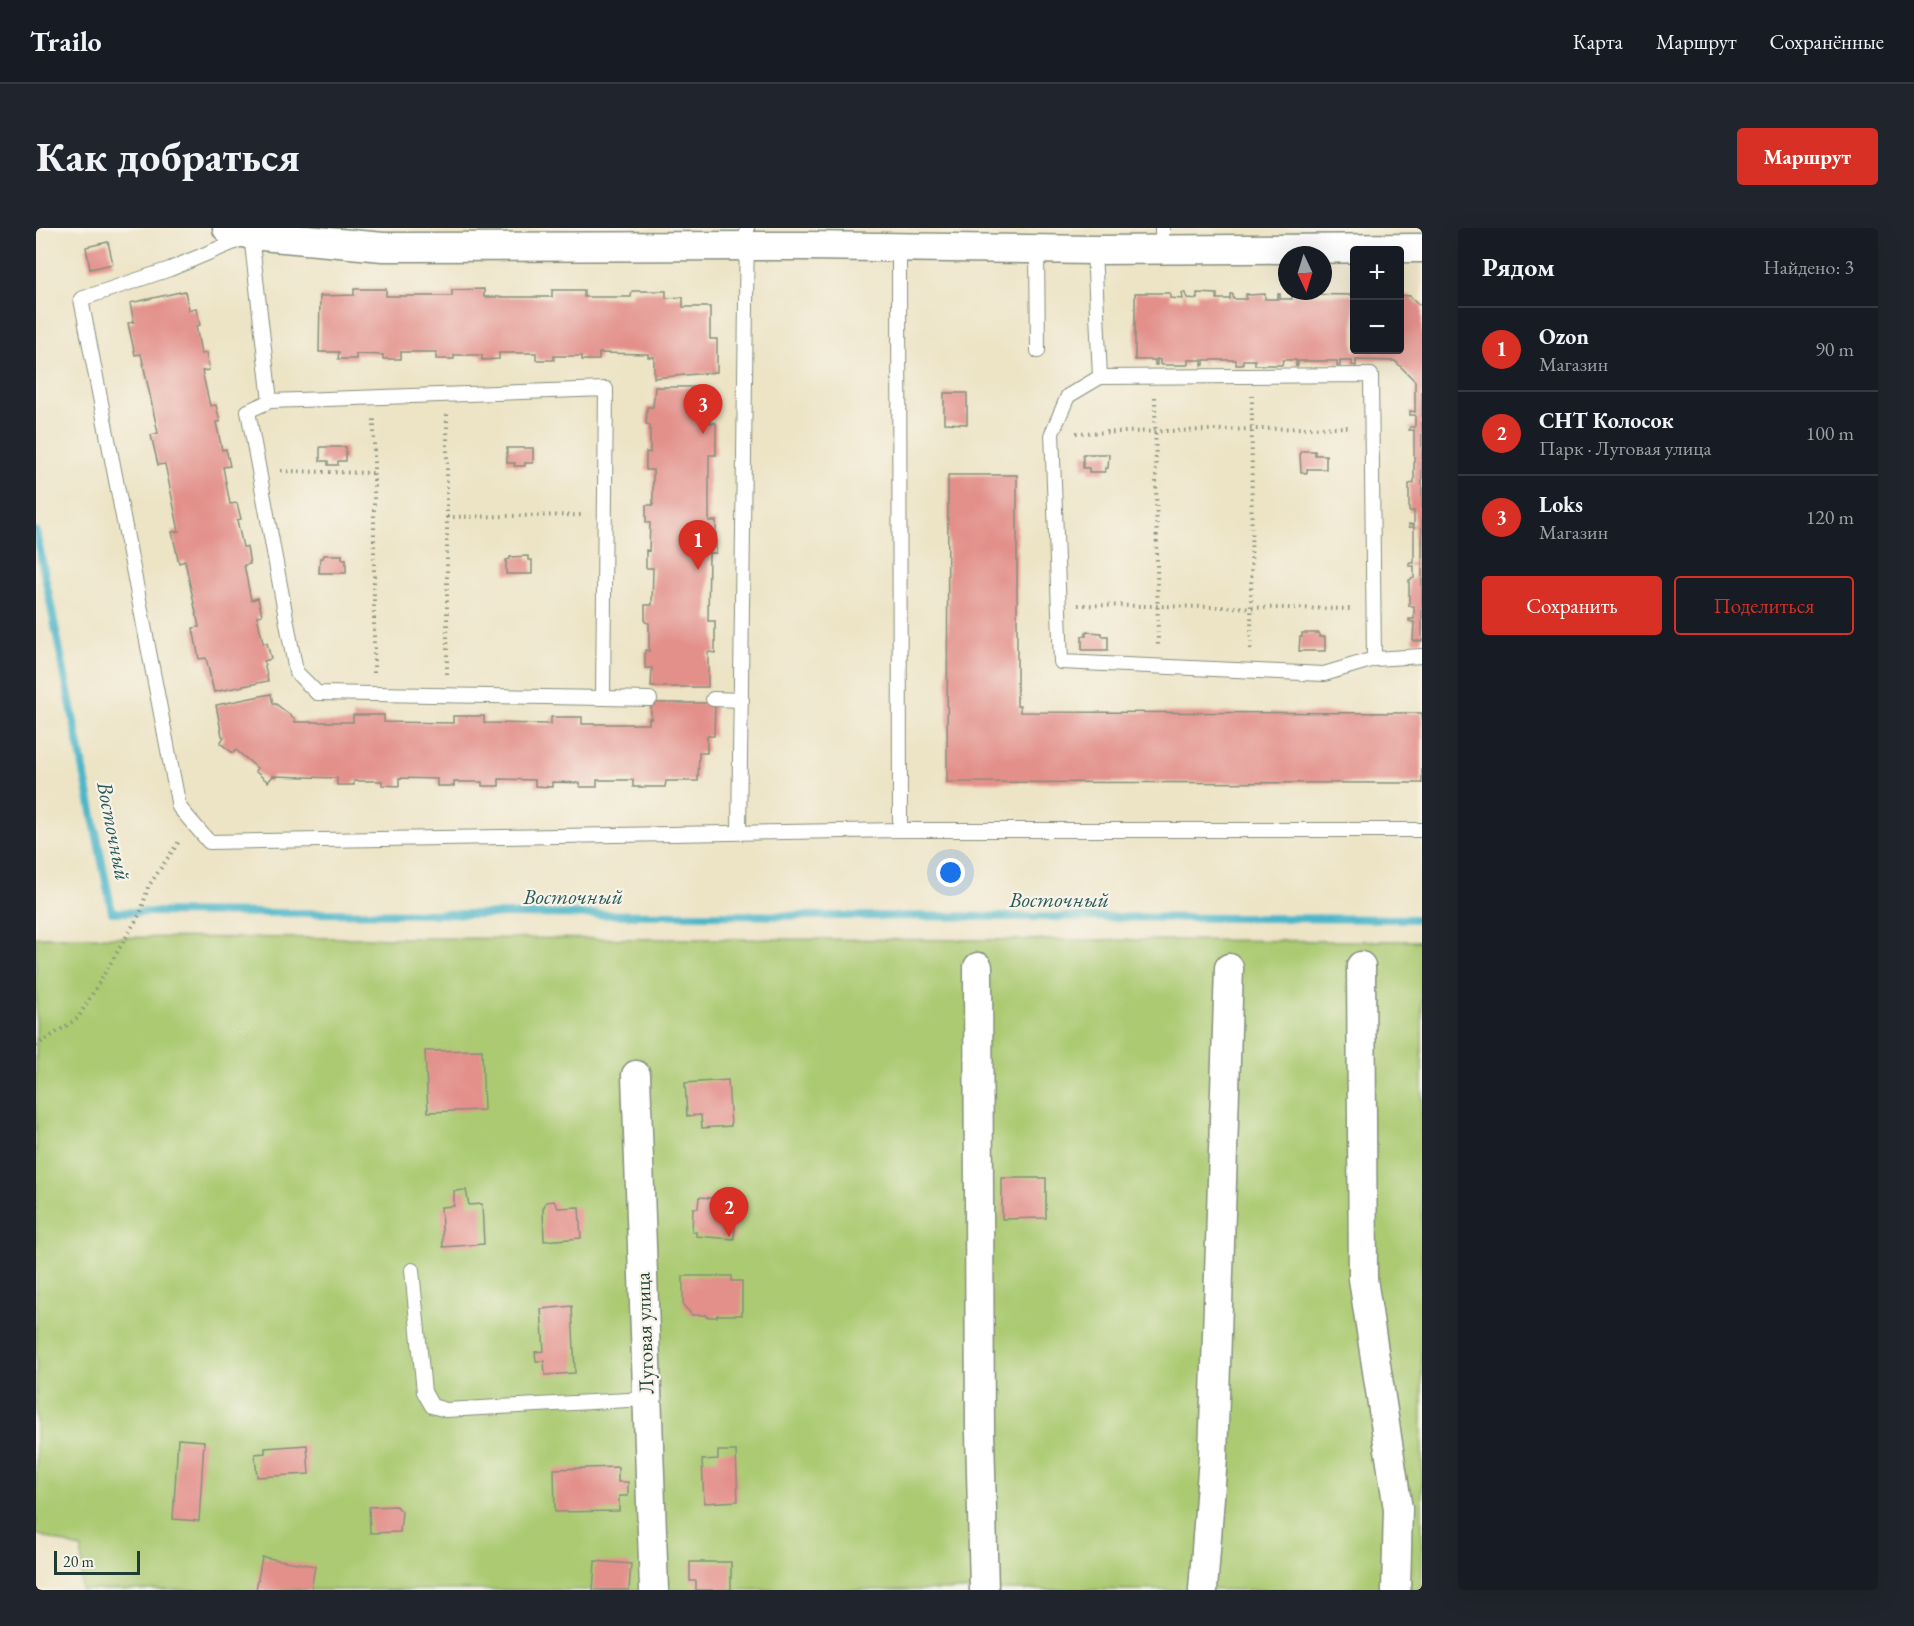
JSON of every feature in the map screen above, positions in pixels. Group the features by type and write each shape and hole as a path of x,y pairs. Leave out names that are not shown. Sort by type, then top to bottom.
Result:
{"street":[{"path":"239,232 383,247 806,237 899,247 1037,250 1094,250 1162,239 1422,248"},
{"path":"1361,966 1363,1279 1398,1509 1396,1590"},
{"path":"978,967 980,1421 984,1590"},
{"path":"1203,1590 1213,1457 1229,968"},
{"name":"Луговая улица","path":"636,1075 654,1590"}],"lane":[{"path":"270,401 239,232 170,269 81,299 179,807 209,842 900,830 1422,830"},
{"path":"739,832 747,237"},
{"path":"899,247 900,830"},
{"path":"1037,250 1038,351"},
{"path":"1094,250 1100,377"},
{"path":"1374,659 1371,375 1100,377 1068,396 1052,433 1061,662 1324,674 1374,659 1422,656"},
{"path":"603,698 606,389 270,401 248,411 296,672 316,693 650,699"},
{"path":"714,699 742,700"},
{"path":"412,1270 424,1392 432,1406 446,1410 646,1399"}],"path":[{"path":"1251,671 1252,376"},
{"path":"1155,377 1158,666"},
{"path":"447,395 447,695"},
{"path":"374,398 374,694"},
{"path":"1052,433 1372,427"},
{"path":"259,470 374,473"},
{"path":"447,517 605,515"},
{"path":"1059,605 1374,609"},
{"path":"36,1046 78,1018 141,912 148,887 192,822"}],"green space":[{"path":"36,937 1422,941 1422,1590 81,1590 82,1549 36,1534"}],"building":[{"path":"108,242 113,264 90,269 86,247"},
{"path":"354,289 386,289 386,296 452,296 452,290 484,289 484,297 552,297 552,290 584,290 584,297 631,297 632,291 666,291 666,298 683,297 683,307 710,307 710,339 717,339 717,372 654,378 654,357 648,357 648,354 599,353 599,360 582,360 582,356 554,356 554,360 536,360 536,353 499,353 499,359 482,360 482,355 454,355 454,359 436,359 436,352 401,352 401,359 383,359 383,355 356,354 356,359 338,359 339,352 319,352 320,296 354,295"},
{"path":"185,291 189,310 196,308 200,325 196,326 201,354 206,353 209,370 202,371 210,406 216,405 220,422 216,422 222,450 226,449 230,466 223,467 230,504 237,503 241,519 237,520 243,547 247,547 250,564 244,565 251,600 258,598 262,615 257,616 263,643 267,643 271,659 264,661 268,681 214,692 206,658 199,659 193,628 199,627 185,561 179,563 172,532 179,531 165,464 158,465 151,435 158,433 141,354 135,355 128,323 134,322 130,303"},
{"path":"1135,293 1170,293 1170,298 1183,299 1182,293 1185,293 1187,298 1197,299 1197,293 1217,294 1217,299 1230,299 1230,294 1233,294 1233,299 1246,299 1246,294 1265,294 1265,299 1278,300 1332,300 1332,295 1350,295 1350,354 1404,354 1404,295 1410,296 1419,305 1422,302 1422,641 1413,641 1414,622 1409,621 1409,619 1414,619 1414,606 1409,606 1409,580 1414,578 1414,566 1409,566 1409,563 1414,563 1414,527 1409,527 1409,524 1414,525 1414,511 1409,511 1409,484 1414,483 1414,430 1409,430 1410,427 1415,427 1415,415 1410,415 1410,411 1415,412 1415,381 1395,361 1356,360 1356,366 1352,365 1352,361 1340,361 1340,366 1337,366 1337,361 1298,361 1296,366 1296,360 1283,360 1282,365 1255,365 1255,360 1243,360 1243,365 1236,365 1236,360 1204,360 1204,365 1202,365 1202,360 1188,360 1188,365 1162,365 1157,359 1157,365 1155,365 1155,360 1135,360"},
{"path":"655,387 708,387 710,389 710,423 716,423 716,455 709,455 709,521 716,521 716,553 709,553 708,621 715,621 715,653 708,652 708,687 651,687 652,668 645,668 645,650 649,651 649,623 645,622 645,605 652,605 653,568 646,568 650,523 646,522 646,505 653,505 653,470 646,470 646,452 650,453 650,425 646,424 647,407 653,407"},
{"path":"944,393 967,393 967,424 944,423"},
{"path":"320,447 346,447 346,461 338,461 338,465 328,465 328,461 320,461"},
{"path":"507,448 533,448 533,463 514,466 515,463 507,463"},
{"path":"1301,451 1315,451 1315,455 1326,455 1326,469 1307,469 1307,473 1301,472"},
{"path":"1083,454 1109,454 1108,468 1105,468 1105,472 1089,472 1089,468 1083,468"},
{"path":"948,475 1017,475 1017,706 1020,706 1020,712 1422,713 1422,783 947,782"},
{"path":"324,555 342,555 342,559 346,559 346,573 319,573 320,558"},
{"path":"528,556 528,560 532,560 532,574 506,574 506,560 510,557"},
{"path":"1086,632 1102,633 1102,636 1108,636 1108,650 1082,650 1082,636 1086,636"},
{"path":"1302,633 1319,633 1319,637 1325,637 1325,651 1299,651"},
{"path":"271,694 273,704 295,719 295,722 353,722 353,715 384,715 384,722 453,723 453,716 484,716 484,723 551,724 551,717 582,717 582,724 649,724 651,703 715,703 714,736 707,736 707,753 699,753 698,781 666,781 665,787 633,787 633,780 597,780 597,787 580,787 580,783 552,782 552,787 535,786 535,780 499,779 499,786 482,786 482,782 454,782 454,786 437,786 437,779 399,778 399,786 382,785 382,781 354,781 354,785 337,785 337,778 273,776 268,782 255,771 257,768 236,750 233,753 220,743 224,737 216,705"},
{"path":"482,1050 484,1110 428,1112 425,1051"},
{"path":"728,1080 731,1126 702,1128 701,1115 687,1116 685,1083"},
{"path":"1002,1178 1046,1178 1046,1218 1002,1219"},
{"path":"466,1190 469,1205 482,1204 484,1244 443,1247 441,1207 454,1206 454,1191"},
{"path":"699,1197 737,1200 734,1239 696,1236 696,1232 692,1232 693,1208 698,1208"},
{"path":"554,1201 558,1208 579,1207 581,1238 544,1241 543,1209 546,1202"},
{"path":"683,1276 732,1276 732,1281 742,1281 742,1315 706,1317 706,1315 692,1315 683,1305"},
{"path":"572,1306 575,1373 545,1375 544,1361 536,1361 535,1352 544,1351 541,1309"},
{"path":"178,1439 204,1441 199,1521 173,1519"},
{"path":"307,1445 309,1474 257,1477 255,1454 265,1453 265,1448"},
{"path":"718,1451 736,1451 738,1501 704,1503 702,1460 718,1459"},
{"path":"618,1467 618,1482 628,1482 628,1496 619,1496 619,1511 555,1512 554,1469"},
{"path":"396,1506 402,1511 400,1532 370,1533 369,1507"},
{"path":"262,1557 315,1566 311,1590 284,1588 284,1590 256,1590"},
{"path":"595,1561 631,1564 629,1590 593,1590"},
{"path":"690,1562 731,1562 731,1590 696,1590 696,1581 690,1581"}],"waterway":[{"name":"Восточный","path":"36,531 112,912 1422,919"}],"place":[{"name":"Loks","path":"703,434"},
{"name":"Ozon","path":"698,570"},
{"name":"СНТ Колосок","path":"729,1237"}]}
